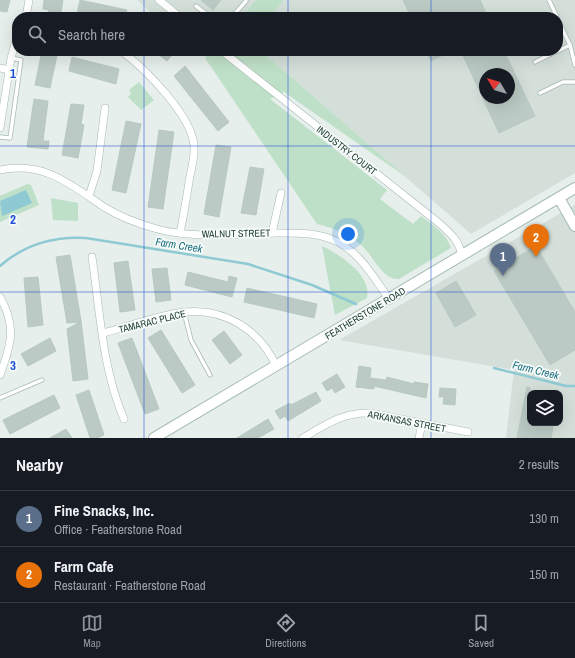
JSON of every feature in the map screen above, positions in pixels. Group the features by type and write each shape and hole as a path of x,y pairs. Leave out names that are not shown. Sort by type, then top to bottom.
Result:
{"street":[{"path":"27,12 29,0"},
{"path":"163,1 175,12"},
{"path":"0,128 12,54"},
{"path":"127,56 145,71 159,86 192,134 194,152 180,233"},
{"name":"INDUSTRY COURT","path":"228,56 439,223 456,239 460,245 462,256"},
{"path":"0,68 9,70"},
{"path":"89,196 98,171 106,108"},
{"name":"WALNUT STREET","path":"0,170 19,168 42,171 74,185 105,207 140,224 159,230 180,233 234,235 272,233 307,233 320,235 338,243 354,253 389,299"},
{"name":"FEATHERSTONE ROAD","path":"154,438 575,188"},
{"path":"272,233 281,193"},
{"path":"559,198 575,226"},
{"path":"92,257 110,380 124,419"},
{"path":"0,297 8,312 11,330 11,341 0,375"},
{"name":"TAMARAC PLACE","path":"102,333 184,312 205,312 220,315 243,326 263,344 276,366"},
{"name":"ARKANSAS STREET","path":"304,438 340,417 352,413 370,413 468,432"},
{"path":"418,438 422,423"}],"lane":[{"path":"549,0 554,12"},
{"path":"236,12 246,1"},
{"path":"196,6 204,12"},
{"path":"563,30 570,45 575,65"},
{"path":"563,48 570,45"},
{"path":"536,62 548,56"},
{"path":"0,137 10,138 21,60 11,58"},
{"path":"540,93 563,82 575,82"},
{"path":"184,312 191,340 210,375"},
{"path":"0,398 42,380"}],"shaded area":[{"path":"137,0 256,0 245,12 150,12"},
{"path":"284,0 575,0 575,173 471,234 267,56 563,56 563,12 274,12"},
{"path":"575,205 575,438 506,438 514,370 339,340"}],"green space":[{"path":"256,0 284,0 274,12 245,12"},
{"path":"207,56 267,56 406,177 284,92 270,99 387,190 380,199 413,224 421,216 446,238 451,248 399,279 393,278 388,276 378,266 365,249 356,241 329,227 317,224 205,58"},
{"path":"139,82 154,100 141,110 128,97 131,93 129,90"},
{"path":"27,184 31,185 39,205 0,222 0,196"},
{"path":"51,198 78,203 78,221 53,220"},
{"path":"322,246 337,254 353,266 364,281 367,289 367,298 335,315"}],"water":[{"path":"26,190 32,203 2,216 0,201"}],"building":[{"path":"0,0 10,0 7,12 0,11"},
{"path":"44,0 63,0 61,12 48,12 49,10 43,9"},
{"path":"80,0 127,10 126,12 77,12"},
{"path":"201,0 221,0 213,10"},
{"path":"403,0 480,0 486,12 409,12"},
{"path":"41,56 57,56 50,88 35,85"},
{"path":"160,56 171,56 167,61"},
{"path":"429,56 441,56 431,61"},
{"path":"463,56 506,56 512,68 479,68 479,90"},
{"path":"72,57 119,69 116,84 69,71"},
{"path":"185,66 229,122 218,131 174,76"},
{"path":"515,74 535,116 499,133 486,104 515,104"},
{"path":"34,99 48,101 43,141 49,141 48,149 27,147"},
{"path":"71,104 84,105 81,124 84,125 78,158 62,155"},
{"path":"126,121 141,124 126,193 112,190"},
{"path":"159,130 174,132 163,209 148,207"},
{"path":"216,145 231,147 219,217 204,214"},
{"path":"250,167 264,169 256,215 241,213"},
{"path":"536,246 575,312 575,350 550,365 494,271"},
{"path":"70,255 81,321 88,379 73,381 67,329 80,322 67,323 56,257"},
{"path":"128,261 135,310 120,312 114,263"},
{"path":"167,268 171,300 156,302 152,269"},
{"path":"188,272 228,282 229,276 237,278 232,297 185,285"},
{"path":"38,277 43,325 28,327 24,278"},
{"path":"456,281 476,315 455,327 436,293"},
{"path":"247,288 317,304 314,318 244,302"},
{"path":"161,330 195,385 182,393 148,338"},
{"path":"224,331 242,355 230,364 212,340"},
{"path":"50,338 56,351 28,366 21,354"},
{"path":"132,338 159,409 145,414 118,343"},
{"path":"359,366 371,368 370,378 386,380 387,377 414,384 414,382 428,384 426,398 374,386 374,389 356,387"},
{"path":"337,374 345,387 335,393 332,388 327,391 322,383"},
{"path":"527,387 530,388 530,390 527,390 527,426 553,426 551,438 517,438"},
{"path":"440,388 456,389 455,405 443,404 444,397 439,397"},
{"path":"89,390 104,435 97,438 90,438 76,395"},
{"path":"316,392 321,401 288,421 285,416 280,419 275,411 290,403 291,405"},
{"path":"54,395 60,408 10,434 3,420"},
{"path":"268,419 274,429 258,438 237,438"},
{"path":"66,429 72,438 50,438"}],"waterway":[{"name":"Farm Creek","path":"0,266 19,252 40,243 62,238 86,238 248,264 312,285 356,304"},
{"name":"Farm Creek","path":"494,368 566,386 575,386"}],"place":[{"name":"Farm Cafe","path":"536,257"},
{"name":"Fine Snacks, Inc.","path":"503,276"}]}
